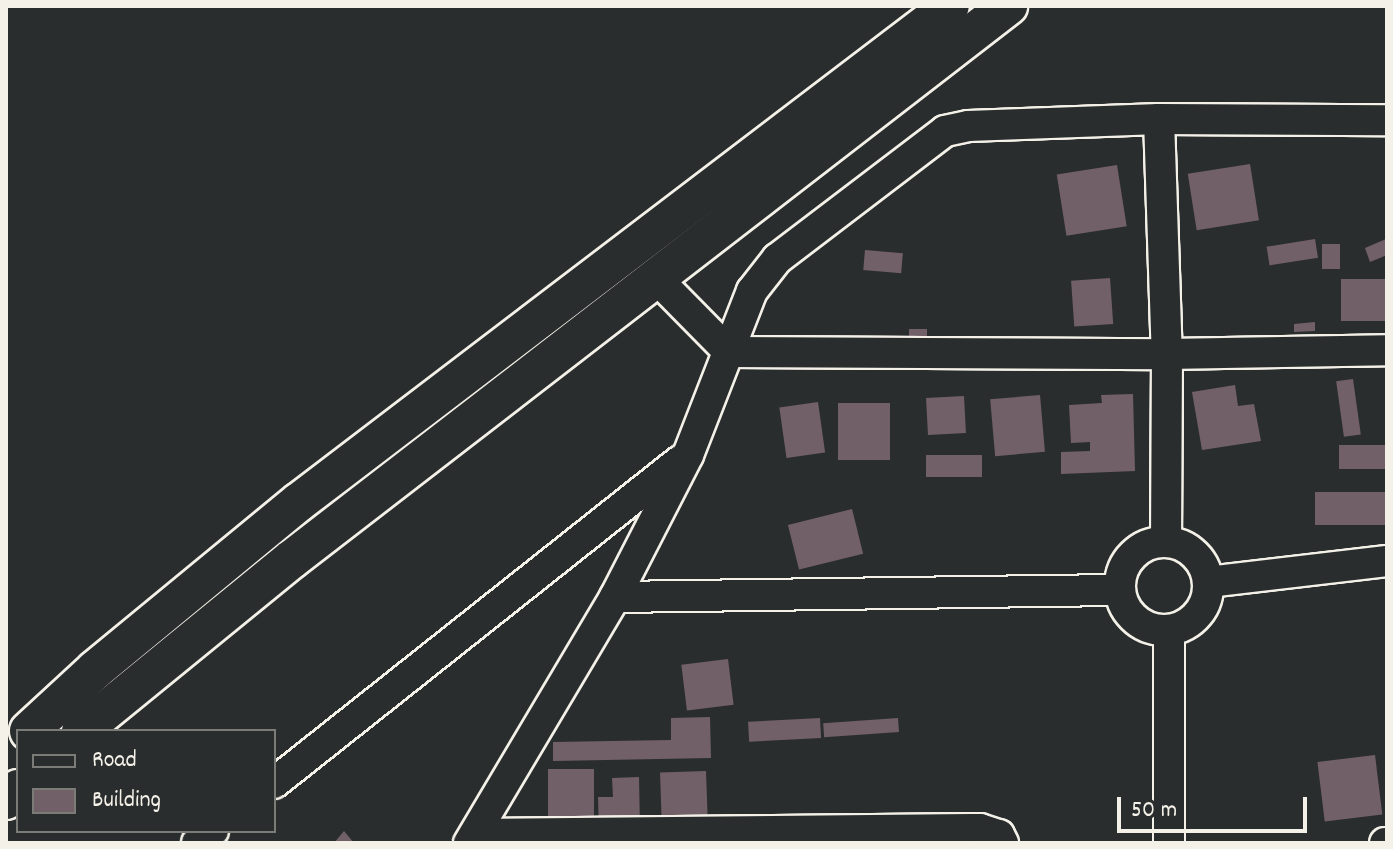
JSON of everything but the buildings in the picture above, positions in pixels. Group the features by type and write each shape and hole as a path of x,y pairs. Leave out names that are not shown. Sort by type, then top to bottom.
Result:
{"main road":[{"path":"31,729 95,670 299,502 950,6"},
{"path":"83,729 292,559 587,328 1008,6"}],"street":[{"path":"472,838 615,597 688,455 752,291 777,259 945,131 968,126 1159,119 1387,120"},
{"path":"1159,119 1167,354 1166,541"},
{"path":"656,278 729,352 1167,354 1387,350"},
{"path":"276,781 688,455"},
{"path":"1166,541 1190,550 1205,569 1208,582 1202,608 1193,618 1169,630 1155,629 1131,616 1119,590 1127,561 1151,543 1166,541"},
{"path":"1208,582 1387,561"},
{"path":"615,597 1119,590"},
{"path":"1169,630 1169,843"},
{"path":"472,838 980,829 999,835 1003,843"}]}
